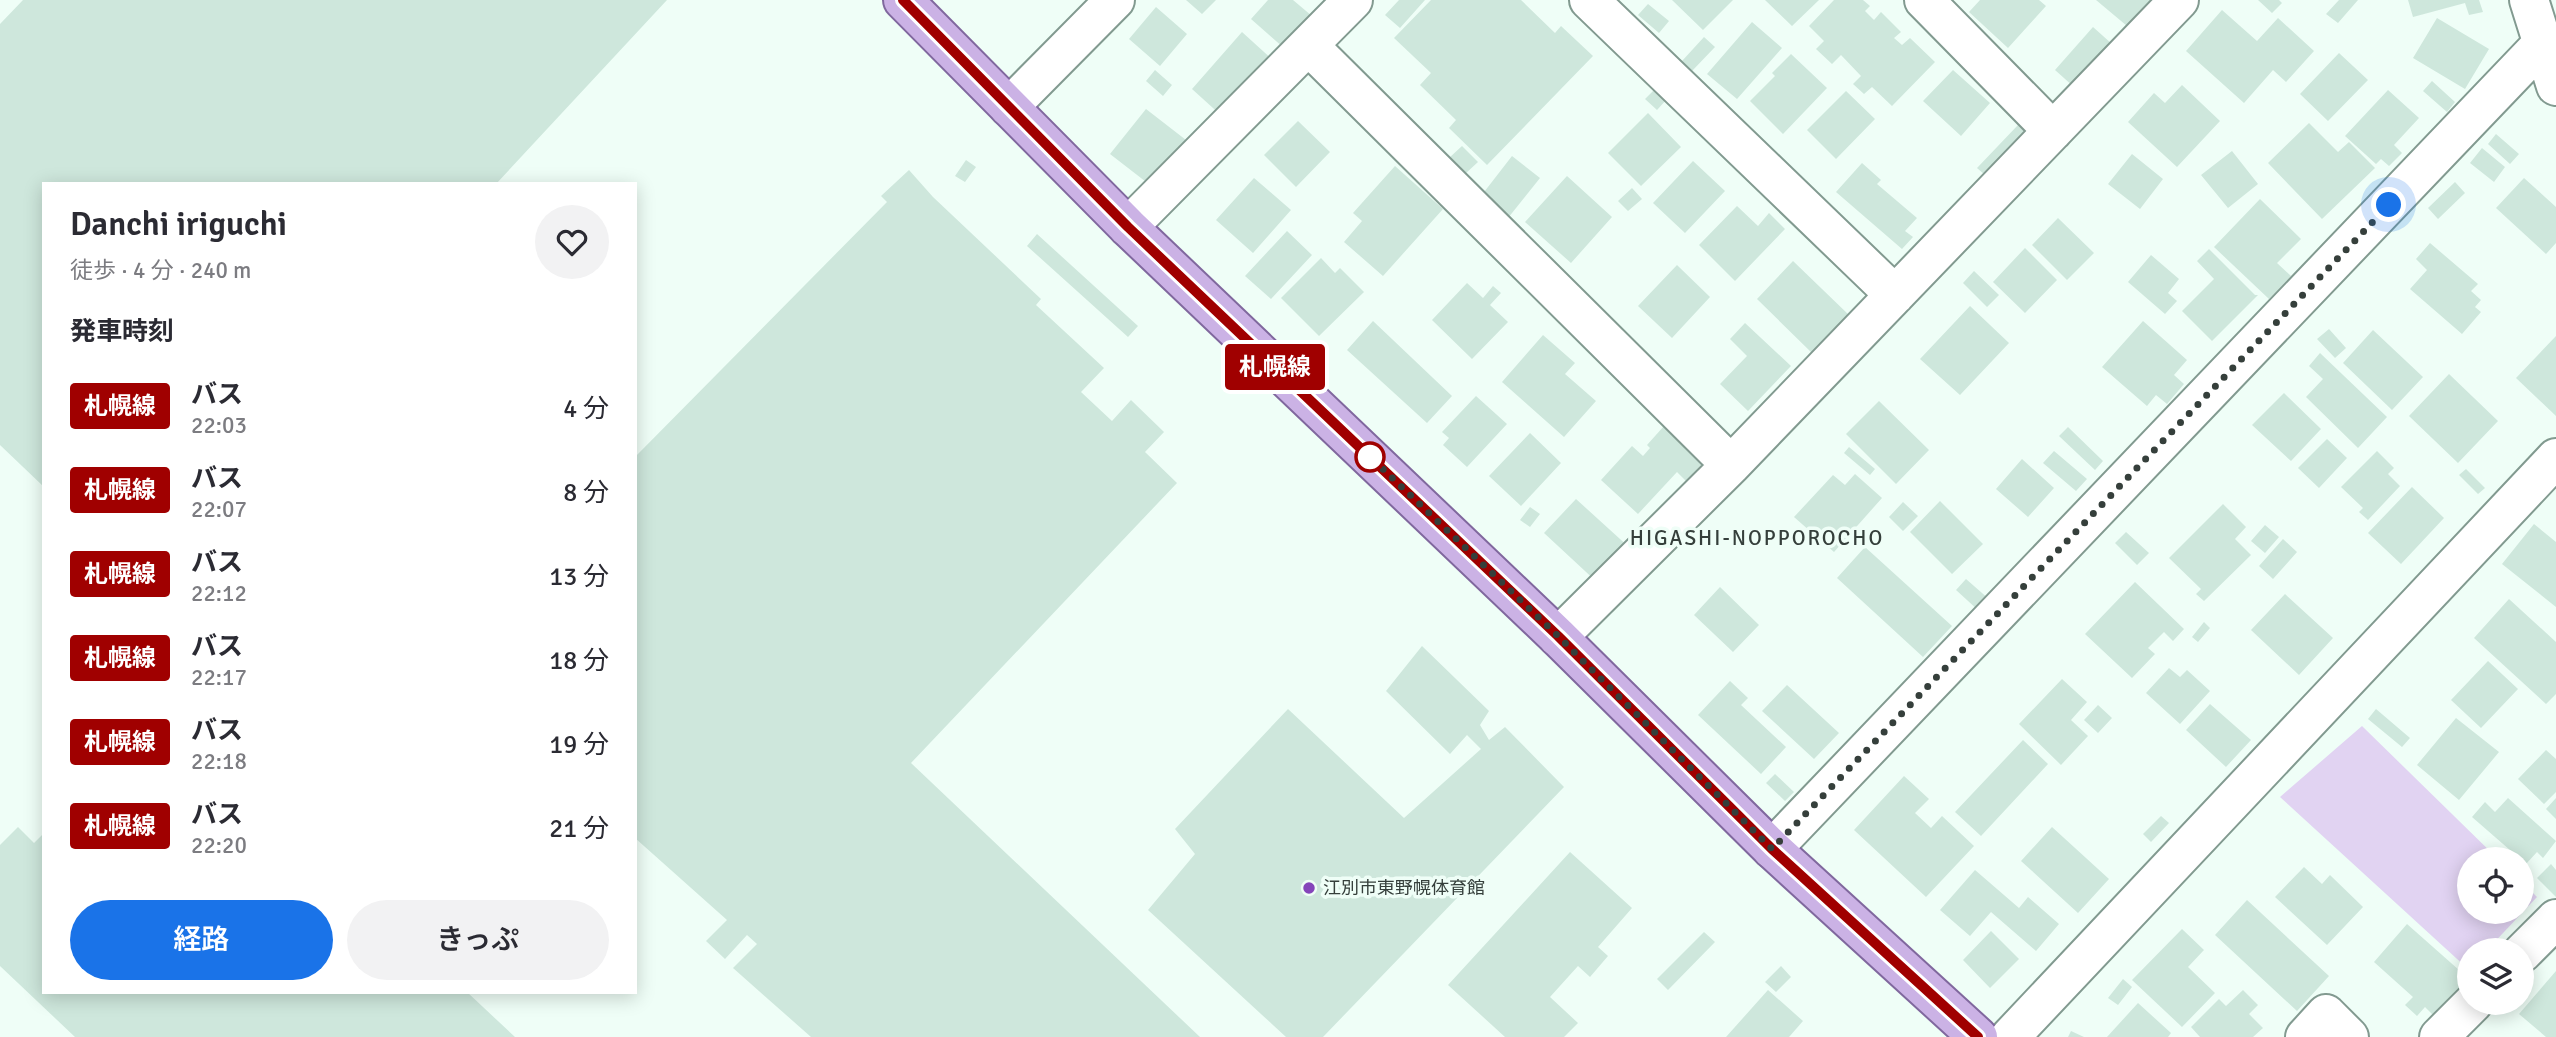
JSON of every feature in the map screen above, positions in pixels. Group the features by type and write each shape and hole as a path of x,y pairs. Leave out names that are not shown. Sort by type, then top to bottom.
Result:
{"main road":[{"path":"903,0 1128,227 1558,636 1772,849 1978,1037"}],"street":[{"path":"1009,107 1115,0"},
{"path":"1128,227 1353,0"},
{"path":"1589,0 1895,295"},
{"path":"1924,0 2053,131"},
{"path":"1558,636 1731,465 2179,0"},
{"path":"2529,0 2556,86"},
{"path":"1772,849 2543,43"},
{"path":"1309,46 1731,465"},
{"path":"2010,1037 2556,458"},
{"path":"2534,941 2556,919"},
{"path":"2305,1037 2326,1014 2349,1037"},
{"path":"2439,1037 2461,1015"}],"shaded area":[{"path":"2362,726 2486,847 2457,847 2457,924 2512,924 2498,938 2457,938 2457,959 2280,797"}],"building":[{"path":"23,0 667,0 498,182 42,182 42,485 0,445 0,24"},
{"path":"1186,0 1216,0 1202,14"},
{"path":"1268,0 1293,0 1312,16 1284,48 1251,19"},
{"path":"1399,0 1425,0 1400,28 1385,15"},
{"path":"1431,0 1521,0 1555,33 1561,26 1593,56 1487,165 1449,128 1456,120 1420,85 1431,73 1394,38"},
{"path":"1672,0 1733,0 1703,30"},
{"path":"1765,0 1819,0 1792,26"},
{"path":"1834,0 1863,0 1870,6 1865,11 1874,20 1881,12 1901,32 1894,38 1902,45 1910,38 1935,62 1892,106 1872,87 1864,94 1853,84 1861,76 1841,55 1832,64 1816,49 1824,41 1809,26"},
{"path":"1980,0 2039,0 2046,6 2008,48 1969,12"},
{"path":"2096,0 2150,0 2156,5 2133,31"},
{"path":"2258,0 2279,0 2282,3 2272,13"},
{"path":"2339,0 2358,0 2338,23 2326,14"},
{"path":"2408,0 2479,0 2483,12 2469,15 2465,3 2413,17"},
{"path":"1648,4 1669,21 1659,33 1638,15"},
{"path":"1156,7 1187,34 1160,66 1129,39"},
{"path":"2222,10 2257,41 2278,18 2314,51 2286,82 2273,70 2244,103 2186,51"},
{"path":"2437,18 2489,49 2465,89 2413,58"},
{"path":"1752,22 1782,48 1737,99 1707,74"},
{"path":"2093,27 2112,44 2074,87 2055,70"},
{"path":"1242,32 1275,62 1224,118 1192,89"},
{"path":"1704,37 1715,47 1692,71 1682,61"},
{"path":"2339,53 2368,80 2328,121 2300,94"},
{"path":"1791,54 1827,88 1783,134 1750,101 1775,76 1772,73"},
{"path":"1155,70 1172,85 1163,96 1146,81"},
{"path":"1953,70 1990,103 1961,136 1923,101"},
{"path":"2432,81 2455,102 2447,112 2423,91"},
{"path":"2182,85 2220,121 2177,167 2128,122 2154,93 2165,103"},
{"path":"1656,88 1667,99 1657,110 1645,99"},
{"path":"2388,90 2419,118 2394,145 2402,153 2389,166 2381,159 2376,164 2345,136"},
{"path":"1846,91 1875,119 1836,159 1807,130"},
{"path":"1146,109 1186,140 1150,185 1110,154"},
{"path":"1648,113 1681,147 1641,186 1608,153"},
{"path":"1298,121 1330,152 1296,187 1264,155"},
{"path":"2309,123 2338,152 2349,142 2375,168 2322,219 2268,163"},
{"path":"2018,125 2025,132 1985,175 1977,168"},
{"path":"2496,134 2519,154 2510,164 2488,144"},
{"path":"1462,146 1478,162 1465,174 1449,158"},
{"path":"2482,148 2505,167 2494,182 2470,163"},
{"path":"2232,151 2258,184 2228,208 2201,175"},
{"path":"2132,154 2163,179 2140,209 2108,184"},
{"path":"1512,156 1540,178 1508,218 1481,196"},
{"path":"966,160 976,167 965,182 955,176"},
{"path":"1693,161 1725,191 1685,233 1653,203"},
{"path":"1862,163 1881,180 1877,184 1917,218 1905,231 1913,237 1902,249 1836,192"},
{"path":"1395,166 1443,209 1383,276 1344,242 1362,221 1353,213"},
{"path":"909,170 933,197 1041,299 1036,305 1104,368 1081,392 1112,421 1131,400 1164,432 1145,452 1177,483 911,763 1200,1037 811,1037 733,968 757,944 747,935 725,959 706,941 727,920 637,840 637,455 887,202 881,196"},
{"path":"1567,176 1612,217 1571,263 1525,222"},
{"path":"1254,178 1291,210 1253,253 1216,220"},
{"path":"2524,178 2556,207 2556,243 2546,254 2496,208"},
{"path":"2455,182 2465,193 2438,219 2428,208"},
{"path":"1632,188 1642,199 1628,211 1618,201"},
{"path":"2260,199 2301,239 2277,263 2291,276 2269,299 2214,247"},
{"path":"1737,206 1758,226 1769,213 1785,229 1735,281 1699,245"},
{"path":"2058,218 2094,253 2067,280 2032,245"},
{"path":"1287,231 1312,255 1271,299 1245,276"},
{"path":"1037,234 1138,326 1128,337 1027,246"},
{"path":"2430,243 2478,284 2471,291 2481,300 2475,307 2481,312 2462,334 2410,289 2427,270 2416,259"},
{"path":"2025,248 2057,280 2025,313 1993,282"},
{"path":"2209,249 2258,295 2212,341 2182,311 2214,279 2197,261"},
{"path":"2151,255 2179,279 2168,293 2177,301 2165,314 2128,282"},
{"path":"1321,258 1335,273 1340,268 1364,292 1319,336 1281,298"},
{"path":"1793,261 1850,316 1813,354 1757,299"},
{"path":"1677,265 1710,297 1672,338 1638,306"},
{"path":"1974,271 1999,295 1987,307 1963,283"},
{"path":"1467,283 1483,298 1493,286 1501,293 1490,305 1508,322 1472,359 1432,320"},
{"path":"1970,306 2009,343 1960,395 1920,359"},
{"path":"1373,321 1452,396 1427,423 1347,350"},
{"path":"2143,321 2187,360 2174,375 2184,384 2167,404 2156,395 2147,406 2102,367"},
{"path":"1745,323 1791,366 1748,411 1720,384 1747,356 1730,339"},
{"path":"2329,329 2346,348 2335,358 2317,339"},
{"path":"2373,330 2423,377 2392,410 2343,363"},
{"path":"1543,335 1575,363 1565,374 1596,401 1564,437 1502,382"},
{"path":"2556,336 2556,416 2516,378"},
{"path":"2320,353 2387,417 2358,448 2306,397 2323,379 2309,366"},
{"path":"2449,374 2498,421 2458,463 2409,416"},
{"path":"2284,393 2321,429 2291,461 2252,425"},
{"path":"1476,396 1507,424 1467,467 1443,445 1449,438 1442,432"},
{"path":"1879,401 1929,450 1896,484 1846,434"},
{"path":"1664,426 1704,462 1686,481 1677,472 1638,514 1601,480 1632,446 1643,456 1650,448 1647,445"},
{"path":"2068,427 2103,461 2095,470 2059,436"},
{"path":"1530,433 1561,463 1521,506 1489,476"},
{"path":"2327,439 2347,458 2319,488 2298,468"},
{"path":"1849,447 1875,469 1870,475 1844,453"},
{"path":"2054,451 2087,479 2076,491 2043,463"},
{"path":"2377,451 2394,468 2388,474 2400,486 2368,520 2359,512 2363,508 2341,487"},
{"path":"2022,459 2054,488 2028,517 1996,489"},
{"path":"2466,469 2485,488 2478,494 2459,475"},
{"path":"1855,474 1882,498 1834,552 1794,517 1833,475 1845,485"},
{"path":"2412,487 2444,518 2401,564 2368,533"},
{"path":"1576,499 1631,549 1599,584 1544,533"},
{"path":"1940,501 1983,544 1952,574 1910,532"},
{"path":"1903,502 1918,516 1903,531 1889,517"},
{"path":"2223,504 2246,527 2235,539 2251,555 2204,601 2196,594 2201,589 2169,558"},
{"path":"1530,507 1540,514 1530,527 1520,520"},
{"path":"2534,524 2556,542 2556,607 2502,564"},
{"path":"2265,525 2279,537 2265,553 2251,541"},
{"path":"2126,532 2149,553 2137,565 2115,543"},
{"path":"2283,539 2297,552 2273,579 2259,566"},
{"path":"1865,547 1952,626 1923,657 1837,578"},
{"path":"1966,579 1990,600 1979,611 1956,590"},
{"path":"2135,582 2184,629 2173,641 2164,632 2148,648 2155,654 2132,678 2085,634"},
{"path":"1720,587 1759,625 1733,652 1694,615"},
{"path":"2285,594 2333,638 2299,675 2251,630"},
{"path":"2509,599 2556,642 2556,694 2546,704 2474,638"},
{"path":"2204,622 2210,628 2198,642 2192,637"},
{"path":"1422,646 1489,711 1480,725 1489,740 1505,727 1564,787 1323,1037 1286,1037 1148,910 1195,854 1175,829 1288,709 1404,818 1481,749 1467,735 1450,754 1386,691"},
{"path":"2488,661 2518,689 2481,728 2451,700"},
{"path":"2169,668 2180,677 2187,670 2210,691 2180,724 2146,693"},
{"path":"2062,679 2087,702 2071,720 2088,736 2061,765 2019,724"},
{"path":"1730,681 1748,698 1741,705 1786,747 1761,774 1698,715"},
{"path":"1787,685 1839,733 1814,759 1762,711"},
{"path":"2210,704 2251,740 2226,767 2186,730"},
{"path":"2098,705 2112,718 2098,733 2084,720"},
{"path":"2376,709 2410,738 2402,747 2368,719"},
{"path":"2456,718 2499,752 2459,800 2417,765"},
{"path":"2023,740 2048,764 1981,836 1955,812"},
{"path":"2546,750 2556,759 2556,792 2544,804 2518,779"},
{"path":"1775,774 1794,792 1785,801 1766,783"},
{"path":"1904,776 1929,799 1915,813 1931,828 1942,816 1974,846 1926,897 1854,830"},
{"path":"2508,798 2556,841 2543,858 2537,852 2534,855 2534,847 2506,847 2472,817 2485,802 2495,812"},
{"path":"2556,798 2556,819 2546,809"},
{"path":"2161,816 2169,823 2151,842 2143,834"},
{"path":"18,827 34,843 42,835 42,994 469,994 515,1037 75,1037 0,966 0,845"},
{"path":"2052,827 2109,879 2078,913 2021,861"},
{"path":"1570,852 1632,908 1598,947 1608,956 1590,977 1578,966 1550,997 1578,1023 1564,1037 1505,1037 1448,985"},
{"path":"2551,864 2556,870 2556,897 2537,878"},
{"path":"2304,867 2322,884 2330,875 2363,907 2327,945 2275,897"},
{"path":"1975,870 2019,908 2028,897 2059,924 2036,951 1991,912 1970,936 1940,910"},
{"path":"2247,900 2329,976 2297,1011 2215,935"},
{"path":"2407,924 2457,968 2457,990 2434,1016 2425,1007 2417,1016 2405,1005 2413,997 2374,962"},
{"path":"2182,929 2204,950 2188,967 2215,993 2182,1027 2132,980"},
{"path":"1991,931 2019,959 1990,988 1963,960"},
{"path":"1704,932 1715,942 1668,990 1657,979"},
{"path":"1781,966 1791,977 1776,992 1765,982"},
{"path":"2556,971 2556,1037 2546,1037 2520,1015 2534,1015 2534,997"},
{"path":"2123,979 2132,987 2118,1005 2108,998"},
{"path":"1768,990 1803,1021 1789,1037 1726,1037"},
{"path":"2243,990 2258,1005 2249,1014 2263,1028 2253,1037 2200,1037 2191,1027 2219,999 2226,1006"},
{"path":"2138,1003 2171,1033 2168,1037 2107,1037"},
{"path":"2071,1031 2084,1037 2068,1037"}],"bus line":[{"name":"札幌線","path":"903,0 1128,227 1558,636 1772,849 1978,1037"}],"place":[{"name":"江別市東野幌体育館","path":"1309,888"}],"district":[{"name":"HIGASHI-NOPPOROCHO","path":"1757,538"}],"route":[{"path":"1370,457 1363,450 1558,636 1772,849 2389,205"}]}
